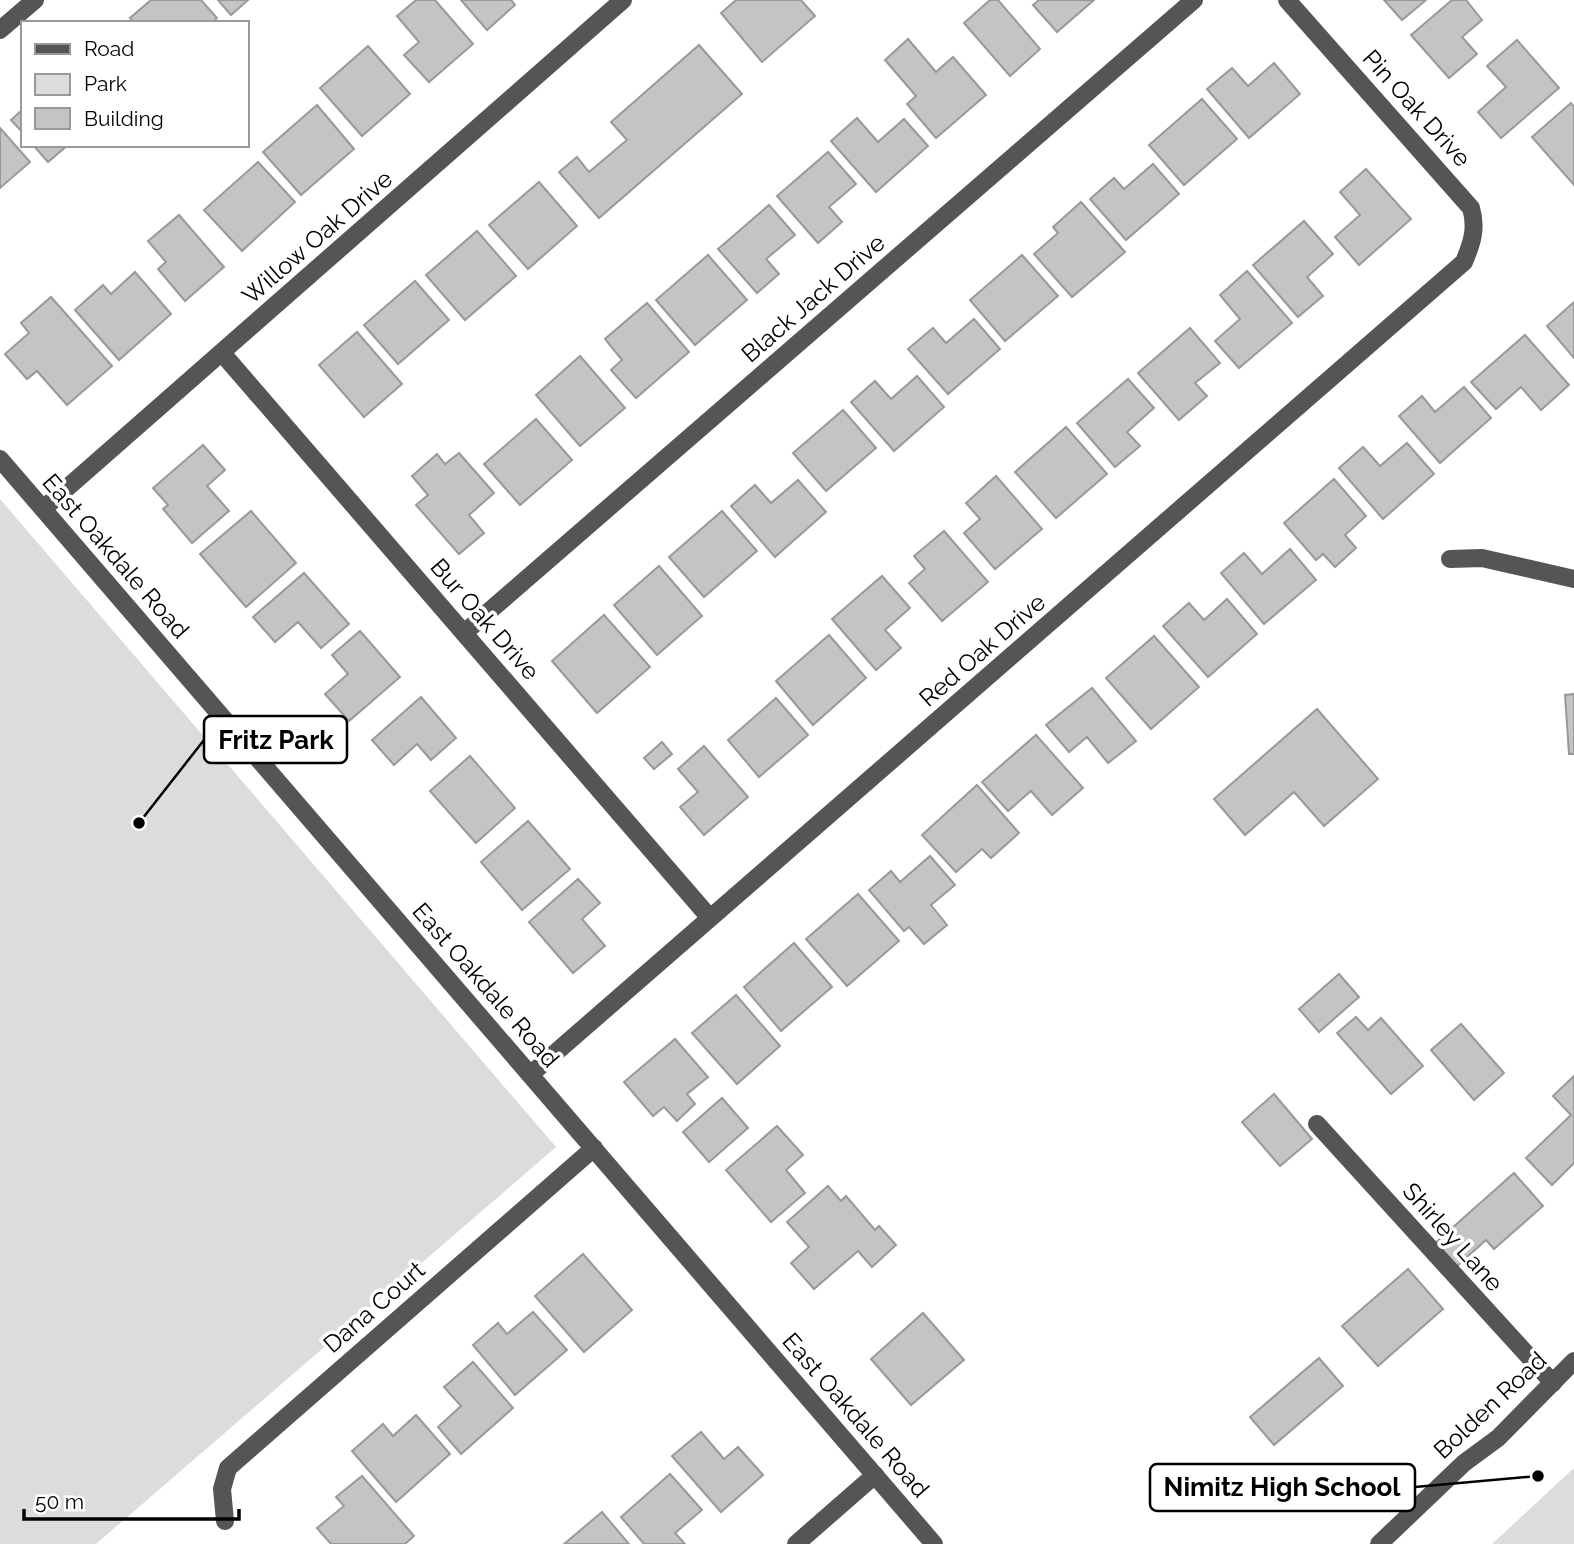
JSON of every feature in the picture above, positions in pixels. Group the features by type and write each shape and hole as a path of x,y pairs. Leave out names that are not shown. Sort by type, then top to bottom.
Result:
{"street":[{"path":"0,30 35,0"},
{"name":"Willow Oak Drive","path":"43,509 623,0"},
{"name":"Black Jack Drive","path":"464,633 1194,0"},
{"name":"Pin Oak Drive","path":"1287,0 1471,208 1475,221 1473,242 1464,262"},
{"name":"Red Oak Drive","path":"531,1074 1464,262"},
{"name":"Bur Oak Drive","path":"222,353 710,918"},
{"name":"East Oakdale Road","path":"0,459 934,1544"},
{"path":"1450,559 1482,558 1574,579"},
{"name":"Shirley Lane","path":"1317,1124 1553,1383"},
{"name":"Dana Court","path":"225,1521 222,1489 228,1468 594,1148"},
{"name":"Bolden Road","path":"1378,1544 1464,1463 1498,1438 1574,1360"},
{"path":"796,1544 876,1475"}],"green space":[{"path":"0,499 556,1147 96,1544 0,1544"},
{"path":"1574,1468 1574,1544 1492,1544"}],"building":[{"path":"151,0 201,0 217,18 214,21 132,21 130,18"},
{"path":"218,0 248,0 231,15"},
{"path":"416,0 435,0 473,44 429,82 404,55 419,42 397,16"},
{"path":"461,0 511,0 515,5 487,30"},
{"path":"736,0 801,0 815,16 762,62 721,13"},
{"path":"990,0 998,0 1040,49 1010,76 964,23"},
{"path":"1039,0 1094,0 1057,32 1033,5"},
{"path":"1384,0 1426,0 1402,20"},
{"path":"1452,0 1466,0 1482,20 1462,37 1477,54 1449,78 1411,35"},
{"path":"908,39 936,72 953,57 986,95 936,138 907,104 916,96 885,60"},
{"path":"1517,40 1559,88 1501,138 1478,112 1506,87 1487,66"},
{"path":"699,45 742,94 599,218 559,172 577,157 589,172 627,140 611,122"},
{"path":"368,46 410,94 362,136 320,88"},
{"path":"1274,63 1300,94 1249,138 1207,89 1232,68 1248,86"},
{"path":"1202,99 1237,139 1184,185 1149,145"},
{"path":"1571,103 1574,107 1574,185 1532,137"},
{"path":"317,105 354,149 301,195 263,152"},
{"path":"21,111 21,131 11,120"},
{"path":"857,118 878,142 904,119 928,146 876,192 831,141"},
{"path":"0,128 30,162 0,188"},
{"path":"35,147 66,147 48,162"},
{"path":"828,152 856,184 829,207 842,222 818,243 777,196"},
{"path":"258,162 295,202 242,251 204,210"},
{"path":"1153,164 1179,194 1126,240 1090,199 1114,178 1124,189"},
{"path":"1366,169 1411,219 1359,265 1335,237 1360,215 1340,192"},
{"path":"539,182 577,226 528,269 489,225"},
{"path":"1081,202 1125,252 1072,297 1034,254 1058,233 1053,227"},
{"path":"769,205 795,235 766,259 779,274 757,293 718,249"},
{"path":"179,215 224,267 185,301 158,269 166,262 148,241"},
{"path":"1304,221 1333,254 1307,277 1323,296 1298,317 1253,265"},
{"path":"477,231 516,276 465,320 426,275"},
{"path":"708,255 747,300 695,345 656,300"},
{"path":"1022,255 1058,296 1005,341 970,300"},
{"path":"1247,271 1292,323 1239,368 1215,341 1240,319 1220,295"},
{"path":"135,272 171,314 119,360 75,310 103,285 111,294"},
{"path":"415,281 449,320 398,364 364,325"},
{"path":"51,297 112,366 67,405 37,371 27,379 5,354 29,333 21,323"},
{"path":"1574,302 1574,358 1547,326"},
{"path":"647,303 689,352 636,398 611,370 622,360 605,339"},
{"path":"974,319 1000,349 948,394 908,349 933,328 946,343"},
{"path":"1190,328 1220,363 1195,383 1207,396 1179,420 1138,373"},
{"path":"357,332 402,384 364,417 319,365"},
{"path":"1525,335 1569,385 1541,410 1521,387 1496,409 1471,382"},
{"path":"580,356 625,408 580,446 536,395"},
{"path":"917,376 944,407 894,451 851,402 875,381 891,399"},
{"path":"1128,379 1154,408 1127,432 1140,446 1115,467 1077,423"},
{"path":"1464,387 1491,418 1440,463 1399,416 1422,396 1435,412"},
{"path":"843,410 876,448 826,491 793,453"},
{"path":"536,419 572,460 520,505 484,464"},
{"path":"1066,427 1107,474 1056,518 1015,472"},
{"path":"1407,443 1434,474 1383,519 1339,468 1363,447 1380,466"},
{"path":"203,445 225,470 207,486 229,511 192,543 163,509 168,505 153,488"},
{"path":"459,453 494,493 469,515 484,533 459,554 416,505 428,495 412,476 437,454 445,464"},
{"path":"996,476 1042,529 995,569 964,533 980,519 966,503"},
{"path":"1334,479 1366,516 1345,535 1356,548 1335,567 1323,554 1316,560 1284,523"},
{"path":"798,480 826,512 775,557 731,506 755,485 771,503"},
{"path":"251,511 296,563 246,607 200,554"},
{"path":"722,511 757,551 704,597 669,557"},
{"path":"944,531 988,582 942,621 909,583 925,569 914,556"},
{"path":"1290,549 1316,580 1264,624 1221,573 1244,553 1262,574"},
{"path":"659,566 702,616 657,655 614,605"},
{"path":"304,573 349,624 321,648 298,622 275,642 253,617"},
{"path":"882,576 910,608 885,630 901,648 876,670 832,619"},
{"path":"1227,599 1257,634 1208,677 1163,626 1189,603 1204,620"},
{"path":"604,615 650,667 597,713 552,661"},
{"path":"360,631 400,677 349,721 325,694 348,674 332,655"},
{"path":"829,635 866,678 813,725 776,681"},
{"path":"1154,636 1199,687 1151,729 1106,678"},
{"path":"1092,688 1136,741 1108,763 1087,737 1069,752 1046,725"},
{"path":"1574,694 1574,754 1569,754 1565,695"},
{"path":"421,697 456,738 431,760 417,744 394,765 372,740"},
{"path":"776,698 808,735 759,777 728,740"},
{"path":"1317,709 1378,779 1324,826 1294,792 1245,835 1214,799"},
{"path":"1036,735 1083,788 1052,815 1031,791 1008,811 982,782"},
{"path":"662,742 672,754 654,769 644,758"},
{"path":"704,746 748,797 704,835 680,807 698,792 678,769"},
{"path":"470,756 515,808 476,843 430,791"},
{"path":"977,785 1019,833 991,858 982,849 956,872 922,835"},
{"path":"528,821 570,869 522,910 481,862"},
{"path":"930,856 955,885 931,905 947,925 924,944 909,927 904,931 869,890 891,871 900,882"},
{"path":"578,879 600,903 582,919 605,946 573,973 529,922"},
{"path":"858,894 899,941 847,986 806,939"},
{"path":"794,943 832,987 781,1031 744,987"},
{"path":"1339,974 1359,997 1319,1032 1299,1009"},
{"path":"736,995 780,1046 737,1084 692,1033"},
{"path":"1356,1017 1368,1030 1381,1018 1423,1066 1391,1094 1337,1033"},
{"path":"1461,1024 1504,1073 1474,1100 1431,1050"},
{"path":"675,1039 708,1077 687,1094 695,1104 677,1121 664,1107 653,1116 624,1082"},
{"path":"1574,1076 1574,1163 1552,1185 1526,1158 1571,1115 1553,1096"},
{"path":"1274,1094 1312,1139 1280,1166 1242,1122"},
{"path":"722,1098 748,1128 709,1162 683,1132"},
{"path":"777,1126 803,1155 786,1170 805,1193 771,1222 726,1170"},
{"path":"1514,1173 1543,1206 1494,1249 1486,1240 1455,1268 1434,1244"},
{"path":"828,1186 841,1201 846,1196 875,1230 879,1226 896,1245 872,1267 858,1251 814,1289 791,1263 809,1247 787,1222"},
{"path":"583,1254 632,1310 584,1352 535,1296"},
{"path":"1408,1269 1443,1309 1378,1366 1342,1326"},
{"path":"533,1312 567,1350 515,1395 473,1345 498,1323 507,1334"},
{"path":"923,1313 964,1360 911,1405 871,1359"},
{"path":"1319,1358 1343,1386 1274,1445 1250,1417"},
{"path":"473,1362 513,1408 461,1454 438,1427 461,1406 444,1387"},
{"path":"416,1415 450,1454 396,1502 352,1451 383,1424 393,1436"},
{"path":"701,1432 724,1459 738,1447 763,1475 721,1512 672,1456"},
{"path":"670,1474 702,1510 675,1533 685,1544 644,1544 621,1517"},
{"path":"362,1476 414,1536 405,1544 331,1544 317,1528 344,1506 336,1497"},
{"path":"602,1512 629,1544 564,1544"}],"place":[{"name":"Fritz Park","path":"139,823"},
{"name":"Nimitz High School","path":"1538,1476"}]}
